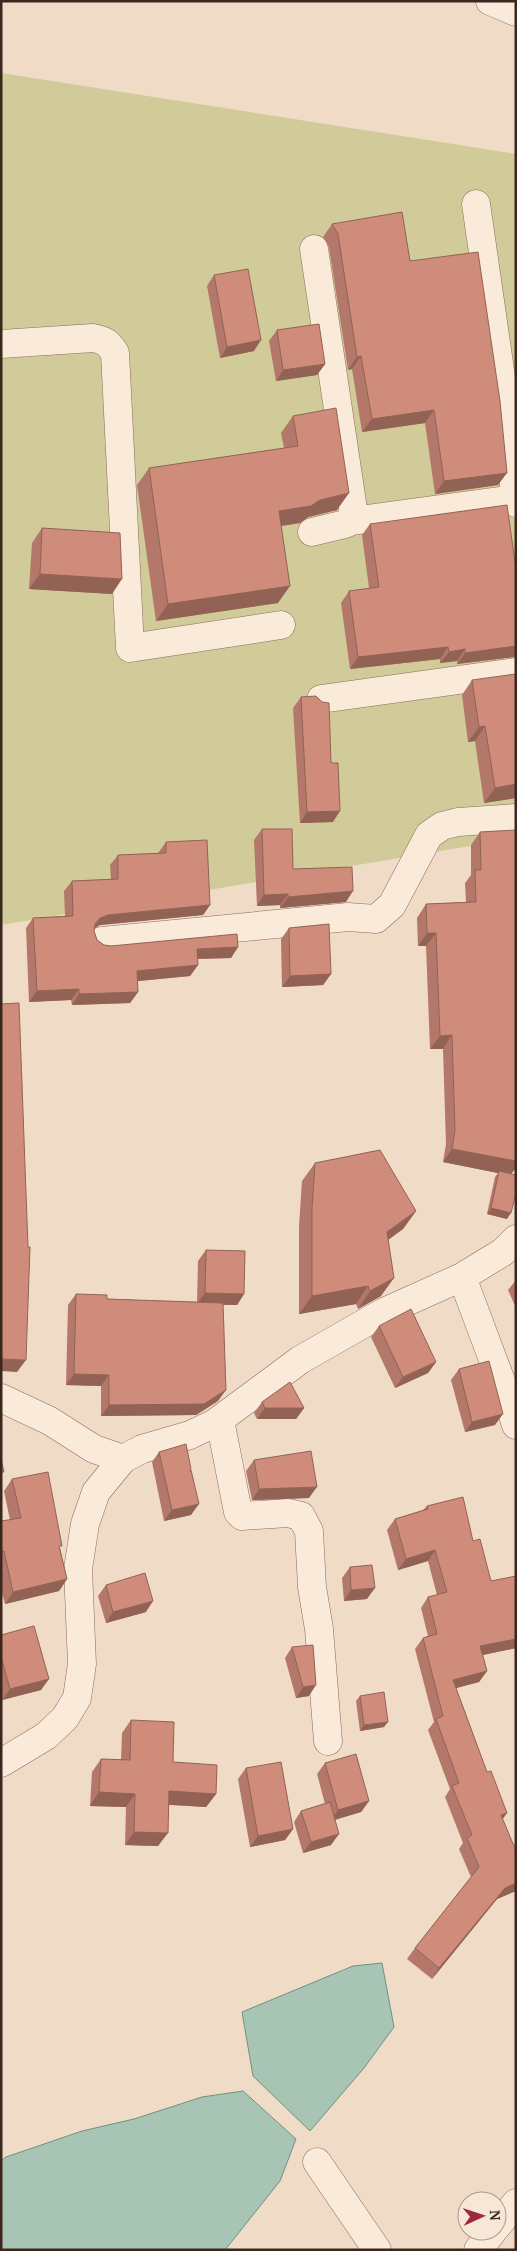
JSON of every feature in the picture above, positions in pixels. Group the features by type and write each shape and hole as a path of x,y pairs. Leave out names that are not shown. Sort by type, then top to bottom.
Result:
{"street":[{"path":"490,1 516,12"},
{"path":"312,532 352,521 516,501 506,412 476,204"},
{"path":"314,249 353,510 352,521"},
{"path":"1,344 92,338 102,340 110,345 115,353 130,648 281,625"},
{"path":"321,699 516,672"},
{"path":"102,941 348,917 376,920 392,904 429,835 442,826 458,822 516,818"},
{"path":"1,1763 46,1736 65,1718 77,1698 82,1664 78,1569 85,1524 96,1492 123,1459 142,1448 190,1435 220,1420 300,1360 384,1312 462,1277 503,1252 516,1239"},
{"path":"462,1277 516,1425"},
{"path":"1,1398 50,1421 94,1449 123,1459"},
{"path":"220,1420 238,1512 242,1516 288,1512 301,1516 309,1531 312,1587 319,1629 328,1741"},
{"path":"318,2162 377,2250"},
{"path":"507,2214 516,2203"}],"shaded area":[{"path":"1,73 516,154 516,829 512,839 1,925"},
{"path":"382,1963 394,2027 364,2068 310,2131 253,2076 242,2012 353,1966"},
{"path":"243,2091 296,2139 280,2181 225,2250 1,2250 1,2161 6,2157 82,2131 134,2119 202,2097"}],"building":[{"path":"402,212 410,261 478,252 500,401 507,473 444,481 434,410 372,419 361,356 357,357 338,234 332,224"},
{"path":"248,269 261,340 227,347 214,275"},
{"path":"319,324 325,364 283,370 277,330"},
{"path":"336,408 349,493 320,500 311,506 279,511 290,586 168,604 149,468 298,446 293,416"},
{"path":"507,505 516,569 516,646 465,653 465,649 449,652 448,647 358,657 349,591 379,587 370,524"},
{"path":"42,528 120,533 122,579 40,574"},
{"path":"516,674 516,784 495,788 485,726 479,727 472,680"},
{"path":"316,696 322,702 329,703 331,763 338,763 340,811 307,812 301,697"},
{"path":"262,829 292,829 293,869 352,867 353,891 288,897 288,894 264,895"},
{"path":"516,830 516,1161 452,1149 455,1130 452,1035 440,1036 436,933 427,933 426,904 476,902 475,870 481,870 480,832"},
{"path":"207,840 210,905 108,915 100,918 95,924 94,931 97,940 104,945 111,946 237,934 238,947 197,949 198,965 137,971 138,992 79,994 79,989 37,991 33,918 73,916 72,881 118,879 118,855 166,853 166,842"},
{"path":"329,924 331,974 290,976 289,928"},
{"path":"19,1003 28,1247 30,1247 26,1360 1,1359 1,1004"},
{"path":"380,1150 416,1211 387,1232 394,1278 370,1291 368,1286 312,1296 312,1208 315,1163"},
{"path":"499,1171 516,1175 516,1193 511,1213 491,1208"},
{"path":"206,1250 245,1251 244,1294 205,1293"},
{"path":"76,1294 107,1295 107,1299 223,1303 226,1390 204,1404 109,1405 109,1375 74,1374"},
{"path":"411,1309 436,1362 403,1377 379,1326"},
{"path":"489,1361 503,1414 472,1422 459,1369"},
{"path":"290,1382 304,1408 265,1408 262,1402"},
{"path":"186,1444 191,1469 189,1471 191,1470 199,1504 172,1510 159,1452"},
{"path":"311,1451 317,1487 259,1489 254,1460"},
{"path":"1,1459 4,1472 1,1472"},
{"path":"48,1472 62,1546 59,1546 67,1579 13,1592 4,1551 1,1552 1,1521 21,1518 12,1479"},
{"path":"463,1497 473,1541 480,1539 491,1581 516,1576 516,1639 480,1646 487,1671 453,1680 487,1772 491,1771 507,1813 501,1815 516,1851 516,1883 505,1888 439,1968 415,1948 479,1867 467,1838 472,1835 452,1786 459,1783 436,1719 443,1716 423,1638 437,1634 428,1597 447,1592 435,1550 406,1559 395,1519 428,1509 427,1506"},
{"path":"372,1565 375,1588 351,1590 350,1567"},
{"path":"145,1573 153,1601 113,1612 106,1585"},
{"path":"34,1626 49,1679 10,1689 1,1657 1,1635"},
{"path":"313,1645 316,1685 303,1687 292,1647"},
{"path":"384,1692 388,1722 364,1725 360,1696"},
{"path":"131,1720 174,1722 173,1762 217,1765 216,1794 169,1791 168,1833 134,1832 135,1794 99,1792 101,1759 130,1760"},
{"path":"356,1754 369,1801 338,1810 325,1763"},
{"path":"281,1762 293,1829 258,1836 246,1768"},
{"path":"330,1802 339,1834 311,1842 301,1811"}]}
